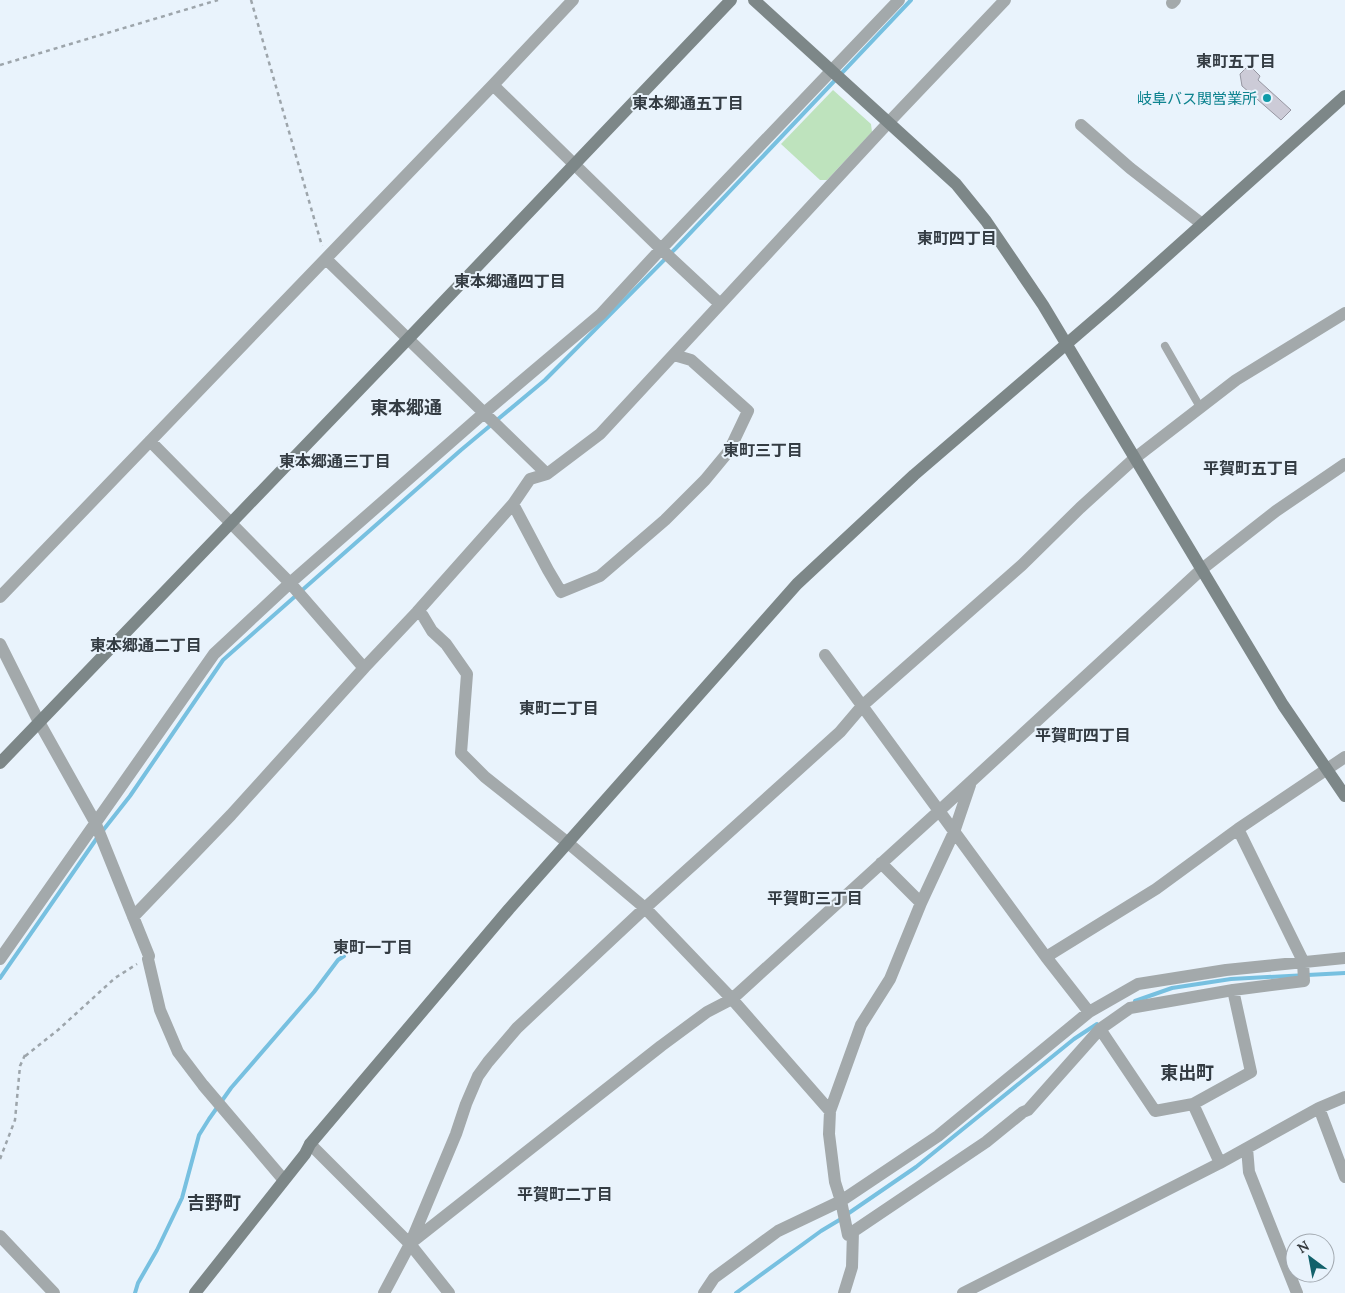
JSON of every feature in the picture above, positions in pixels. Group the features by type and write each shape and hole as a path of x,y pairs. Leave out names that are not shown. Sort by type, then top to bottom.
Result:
{"street":[{"path":"0,597 493,85 572,0"},
{"path":"0,763 575,165 731,0"},
{"path":"754,0 956,184 986,221 1043,305 1284,705 1345,796"},
{"path":"0,959 214,654 290,583 484,413 601,314 899,0"},
{"path":"133,917 231,815 417,612 513,504 530,479 547,474 600,434 888,122 1005,0"},
{"path":"493,85 720,304"},
{"path":"195,1293 283,1179 305,1154 310,1144 502,916 797,584 914,476 1066,345 1345,96"},
{"path":"1081,125 1130,168 1202,224"},
{"path":"326,259 547,474"},
{"path":"384,1293 410,1244 478,1076 517,1028 645,908 833,738 863,705 1022,565 1080,508 1135,458 1236,380 1345,313"},
{"path":"513,504 561,592 600,576 666,520 705,480 729,450 748,411 691,360 674,355"},
{"path":"150,441 290,583 364,668"},
{"path":"410,1244 661,1046 708,1012 732,999 972,782 1202,569 1276,511 1345,464"},
{"path":"417,612 423,616 432,631 446,644 467,674 461,753 485,776 645,908 732,999 830,1111"},
{"path":"0,644 39,722 96,824 148,958 160,1010 178,1052 203,1085 283,1179"},
{"path":"825,655 1046,957 1089,1012"},
{"path":"1046,957 1156,889 1345,757"},
{"path":"972,782 954,832 921,903 890,979 862,1025 830,1111 830,1144 835,1182 848,1235 986,1142 1028,1110 1100,1028 1130,1008 1233,990 1304,981 1303,961 1238,830"},
{"path":"881,863 921,903"},
{"path":"704,1293 714,1278 778,1231 841,1201 938,1136 1089,1012 1138,984 1226,970 1345,958"},
{"path":"1100,1028 1155,1111 1193,1104 1251,1072 1233,990"},
{"path":"963,1293 1220,1163 1319,1108 1345,1097"},
{"path":"1193,1104 1220,1163"},
{"path":"1319,1108 1345,1177"},
{"path":"310,1144 410,1244 449,1293"},
{"path":"1247,1148 1249,1172 1297,1293"},
{"path":"844,1293 852,1267 853,1231"},
{"path":"0,1236 54,1293"}],"lane":[{"path":"1165,346 1200,407"}],"path":[{"path":"0,65 218,0"},
{"path":"251,0 326,259"},
{"path":"0,1159 15,1120 20,1066 25,1055 24,1057 58,1030 115,978 148,958"}],"green space":[{"path":"833,90 871,124 872,132 827,180 820,180 781,144"}],"building":[{"name":"岐阜バス関営業所","path":"1249,65 1260,76 1258,80 1291,110 1281,120 1242,86 1240,74"}],"waterway":[{"path":"0,978 97,838 130,796 223,660 461,450 545,380 676,248 911,0"},
{"path":"135,1293 138,1283 157,1250 182,1198 199,1135 231,1088 314,992 338,960 344,956"},
{"path":"1135,1001 1172,988 1231,979 1345,973"},
{"path":"846,1215 916,1167 1074,1039 1097,1024"},
{"path":"736,1293 821,1231 841,1219"}],"place":[{"name":"岐阜バス関営業所","path":"1267,98"}],"district":[{"name":"東町五丁目","path":"1236,61"},
{"name":"東本郷通五丁目","path":"688,103"},
{"name":"東町四丁目","path":"957,238"},
{"name":"東本郷通四丁目","path":"510,281"},
{"name":"東本郷通","path":"406,407"},
{"name":"東町三丁目","path":"763,450"},
{"name":"東本郷通三丁目","path":"335,461"},
{"name":"平賀町五丁目","path":"1251,468"},
{"name":"東本郷通二丁目","path":"146,645"},
{"name":"東町二丁目","path":"559,708"},
{"name":"平賀町四丁目","path":"1083,735"},
{"name":"平賀町三丁目","path":"815,898"},
{"name":"東町一丁目","path":"373,947"},
{"name":"東出町","path":"1187,1072"},
{"name":"平賀町二丁目","path":"565,1194"},
{"name":"吉野町","path":"214,1202"}]}
